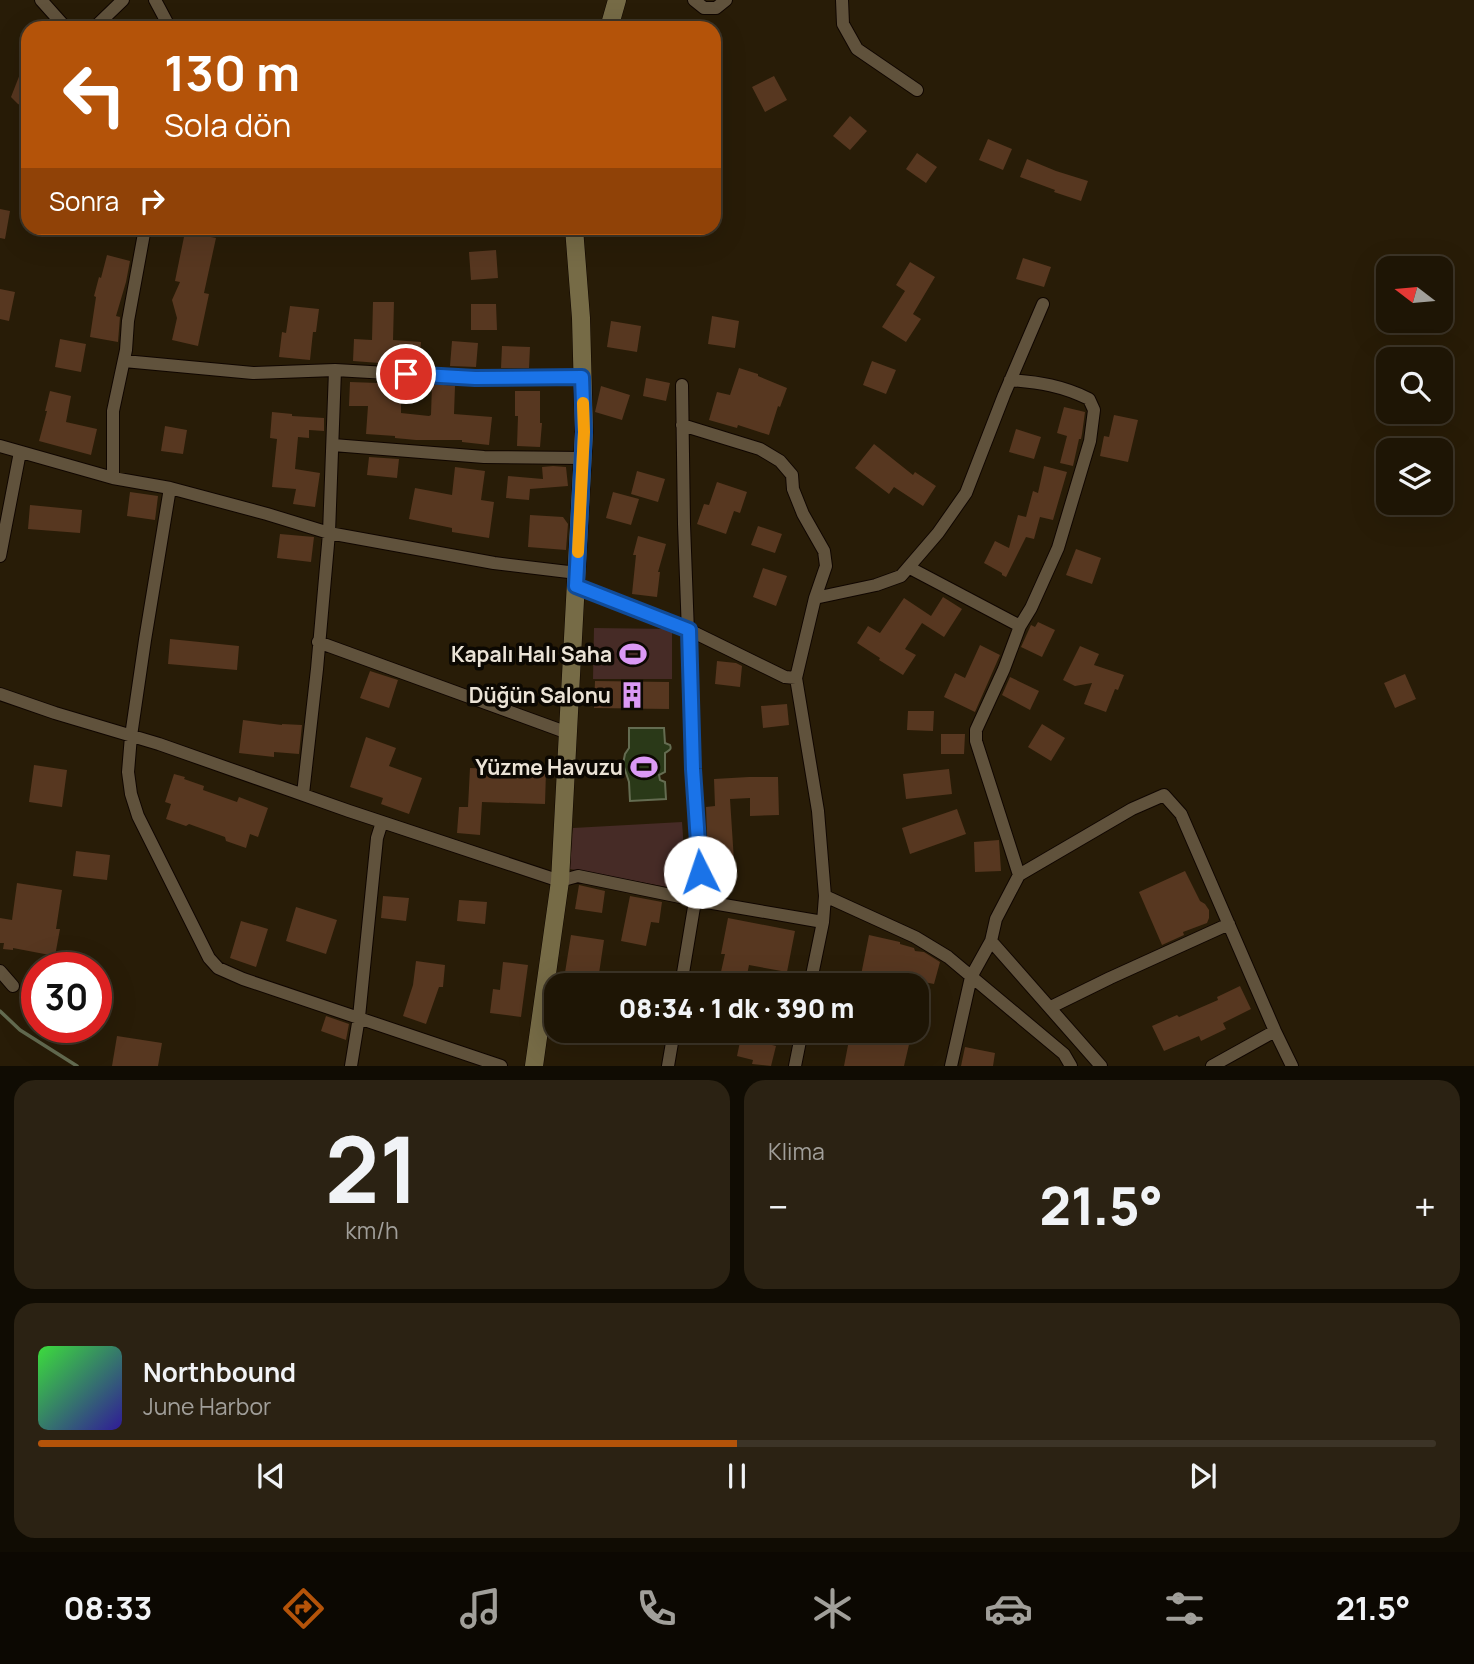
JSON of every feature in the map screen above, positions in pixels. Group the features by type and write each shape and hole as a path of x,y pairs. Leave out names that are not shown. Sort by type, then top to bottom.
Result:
{"street":[{"path":"41,0 60,21"},
{"path":"101,21 123,0"},
{"path":"156,0 166,21"},
{"path":"694,0 704,8 716,8 726,0"},
{"path":"842,0 843,24 857,49 917,90"},
{"path":"113,478 113,411 124,361 128,321 144,235"},
{"path":"534,1066 560,881 583,458 581,318 575,235"},
{"path":"816,598 876,585 901,576 938,533 966,493 1043,304"},
{"path":"124,361 253,373 335,370 475,378 582,377"},
{"path":"303,794 329,533 335,370"},
{"path":"1010,380 1042,382 1073,390 1089,399 1094,410 1090,441 1058,548 1020,626 976,730 976,741 1019,875"},
{"path":"682,385 693,769 700,872 683,973"},
{"path":"682,425 760,449 780,461 792,475 793,489 803,514 824,551 826,566 796,678 818,811 825,896 823,922 812,973"},
{"path":"333,445 484,457 583,458"},
{"path":"0,446 113,478 170,488 329,533 576,580 689,630 785,677 796,678"},
{"path":"0,556 20,452"},
{"path":"170,488 145,640 128,772 138,816 209,958 218,968 243,979 502,1066"},
{"path":"909,568 1020,626"},
{"path":"318,642 568,733"},
{"path":"0,694 159,744 560,881 578,876 823,922"},
{"path":"951,1066 971,977 991,941 996,919 1019,875 1132,809 1164,795 1181,814 1292,1066"},
{"path":"351,1066 359,1017 377,838 382,822"},
{"path":"825,896 915,937 948,957 1064,1054 1070,1066"},
{"path":"1051,1007 1229,925"},
{"path":"991,941 1101,1066"},
{"path":"0,971 13,986"},
{"path":"1212,1066 1275,1031"},
{"path":"668,1066 672,1043"},
{"path":"795,1066 800,1043"}],"shaded area":[{"name":"Kapalı Halı Saha","path":"594,628 672,629 672,679 593,679"},
{"name":"Yüzme Havuzu","path":"629,728 664,728 665,743 671,748 665,753 665,772 659,775 660,780 665,782 666,799 630,801 629,782 623,764 629,748"},
{"path":"682,822 686,878 678,889 570,869 573,828"}],"building":[{"path":"21,71 21,106 11,97"},
{"path":"774,76 787,100 765,112 752,87"},
{"path":"850,116 867,131 850,150 833,136"},
{"path":"988,139 1012,149 1003,170 979,160"},
{"path":"917,153 937,167 926,183 906,169"},
{"path":"1027,159 1088,181 1081,201 1020,177"},
{"path":"0,209 10,211 5,239 0,238"},
{"path":"184,235 216,238 204,293 209,294 198,346 172,340 177,318 172,300 180,282 175,281"},
{"path":"496,250 498,278 471,280 469,252"},
{"path":"107,255 130,261 116,316 120,317 118,342 90,337 94,296"},
{"path":"1023,258 1051,267 1044,287 1016,279"},
{"path":"910,262 935,277 913,314 921,319 906,342 882,327 905,291 896,285"},
{"path":"0,289 15,292 9,321 0,319"},
{"path":"373,302 394,302 393,340 421,342 419,366 353,361 354,339 372,340"},
{"path":"471,304 496,304 497,330 471,330"},
{"path":"290,306 319,309 310,360 279,357 282,332 286,333"},
{"path":"712,316 739,321 735,348 708,344"},
{"path":"611,321 641,326 637,352 607,347"},
{"path":"60,339 86,344 81,372 55,367"},
{"path":"452,341 478,343 476,367 450,366"},
{"path":"502,346 530,347 529,368 501,368"},
{"path":"872,361 896,370 886,394 863,385"},
{"path":"739,368 787,388 769,435 738,425 737,428 709,420 717,392 730,395"},
{"path":"646,378 670,383 666,401 643,396"},
{"path":"350,382 401,383 401,413 429,416 432,384 455,386 454,414 492,417 489,445 462,440 416,440 366,434 368,406 349,406"},
{"path":"601,386 630,395 622,420 595,412"},
{"path":"50,391 71,396 66,422 97,429 91,455 39,441"},
{"path":"515,391 540,391 540,447 517,446"},
{"path":"1064,407 1085,412 1073,466 1060,463 1067,436 1057,433"},
{"path":"272,412 324,418 324,431 309,430 309,438 298,437 295,469 320,473 315,507 293,504 296,489 272,487 277,439 270,438"},
{"path":"1114,415 1138,420 1128,462 1100,456 1104,436 1109,437"},
{"path":"165,426 187,430 183,454 161,451"},
{"path":"1016,429 1041,437 1034,459 1009,452"},
{"path":"874,444 913,475 915,472 936,486 923,506 894,487 889,494 855,468"},
{"path":"369,457 399,459 397,478 367,475"},
{"path":"1044,466 1067,472 1053,520 1040,517 1034,539 1026,537 1006,577 984,563 995,541 1009,548 1018,515 1026,517 1033,491 1038,493"},
{"path":"455,467 485,471 481,500 494,502 489,538 452,532 452,528 409,519 415,488 452,495"},
{"path":"542,467 566,467 568,486 530,489 529,500 506,498 508,476 543,479"},
{"path":"637,471 665,479 658,502 631,494"},
{"path":"717,482 747,492 740,513 734,511 726,534 697,524 704,504 709,505"},
{"path":"130,492 158,496 155,520 127,516"},
{"path":"613,492 639,499 631,525 606,518"},
{"path":"30,505 82,510 80,533 28,529"},
{"path":"530,515 563,517 568,524 566,550 528,547"},
{"path":"758,526 782,534 775,553 751,545"},
{"path":"280,534 314,537 311,562 277,558"},
{"path":"638,536 666,544 658,572 657,597 632,594 636,555 633,555"},
{"path":"1076,549 1101,558 1092,584 1066,575"},
{"path":"763,568 787,576 776,606 753,597"},
{"path":"943,597 962,609 944,637 922,623 905,649 916,655 903,675 857,643 868,626 880,633 904,598 931,616"},
{"path":"1038,622 1055,630 1042,657 1021,647 1031,625 1035,627"},
{"path":"170,639 239,646 237,670 168,664"},
{"path":"980,645 1000,655 975,712 944,697 955,673 965,678"},
{"path":"1080,646 1099,654 1094,665 1124,675 1106,712 1084,704 1092,683 1075,686 1063,680"},
{"path":"717,661 742,666 740,687 715,684"},
{"path":"370,671 398,680 389,708 360,698"},
{"path":"1405,674 1416,699 1395,708 1384,683"},
{"path":"1010,677 1039,691 1030,710 1002,695"},
{"name":"Düğün Salonu","path":"595,681 669,682 669,709 594,708"},
{"path":"787,704 789,725 763,728 761,706"},
{"path":"908,711 934,711 933,731 907,730"},
{"path":"243,720 302,725 299,754 274,752 274,757 239,753"},
{"path":"1042,724 1065,738 1051,761 1028,747"},
{"path":"941,734 965,734 964,754 941,754"},
{"path":"366,737 396,748 389,766 422,778 409,814 381,804 383,798 350,787"},
{"path":"34,765 67,770 62,807 29,802"},
{"path":"470,768 546,771 545,804 482,802 480,835 457,833 459,807 468,807"},
{"path":"949,769 952,794 906,799 903,774"},
{"path":"174,774 204,786 203,790 237,802 239,797 268,808 258,837 250,834 246,848 226,841 225,837 166,819 171,804 165,802"},
{"path":"778,777 779,815 750,816 750,798 730,799 734,861 708,863 706,807 715,806 714,779"},
{"path":"957,809 966,834 910,854 902,828"},
{"path":"999,840 1001,871 975,872 974,842"},
{"path":"76,851 110,855 107,880 73,876"},
{"path":"1185,871 1200,901 1209,910 1209,918 1207,923 1183,932 1184,935 1162,945 1139,892"},
{"path":"17,883 62,890 56,952 3,949 4,943 0,943 0,918 12,920"},
{"path":"579,885 605,891 602,913 575,909"},
{"path":"383,896 409,898 406,921 381,918"},
{"path":"630,896 662,902 659,923 651,922 646,946 621,941"},
{"path":"459,900 487,902 485,924 457,921"},
{"path":"296,907 337,920 326,954 286,941"},
{"path":"728,918 795,931 787,972 749,965 747,973 721,973 725,954 721,954"},
{"path":"241,921 268,929 256,967 230,958"},
{"path":"571,935 604,940 599,973 565,973"},
{"path":"869,935 900,942 940,962 934,984 929,983 929,973 861,973"},
{"path":"416,961 445,965 443,987 439,987 426,1024 403,1016 413,985"},
{"path":"503,962 528,965 521,1017 490,1013 493,989 500,990"},
{"path":"1240,986 1251,1009 1223,1023 1226,1029 1201,1041 1199,1036 1164,1051 1152,1026 1218,1000 1217,997"},
{"path":"326,1016 349,1024 346,1040 321,1031"},
{"path":"117,1036 162,1043 158,1066 112,1066"},
{"path":"740,1043 776,1046 771,1066 752,1064 753,1060 737,1056"},
{"path":"848,1043 909,1043 904,1066 844,1066"},
{"path":"965,1047 995,1053 993,1066 961,1066"}],"waterway":[{"path":"0,1011 20,1030 77,1066"}],"slow traffic":[{"path":"578,552 583,403"}],"place":[{"name":"Kapalı Halı Saha","path":"633,654"},
{"name":"Düğün Salonu","path":"632,695"},
{"name":"Yüzme Havuzu","path":"644,767"}],"route":[{"path":"406,374 475,378 582,377 584,432 576,586 689,630 693,769 700,872"}]}
